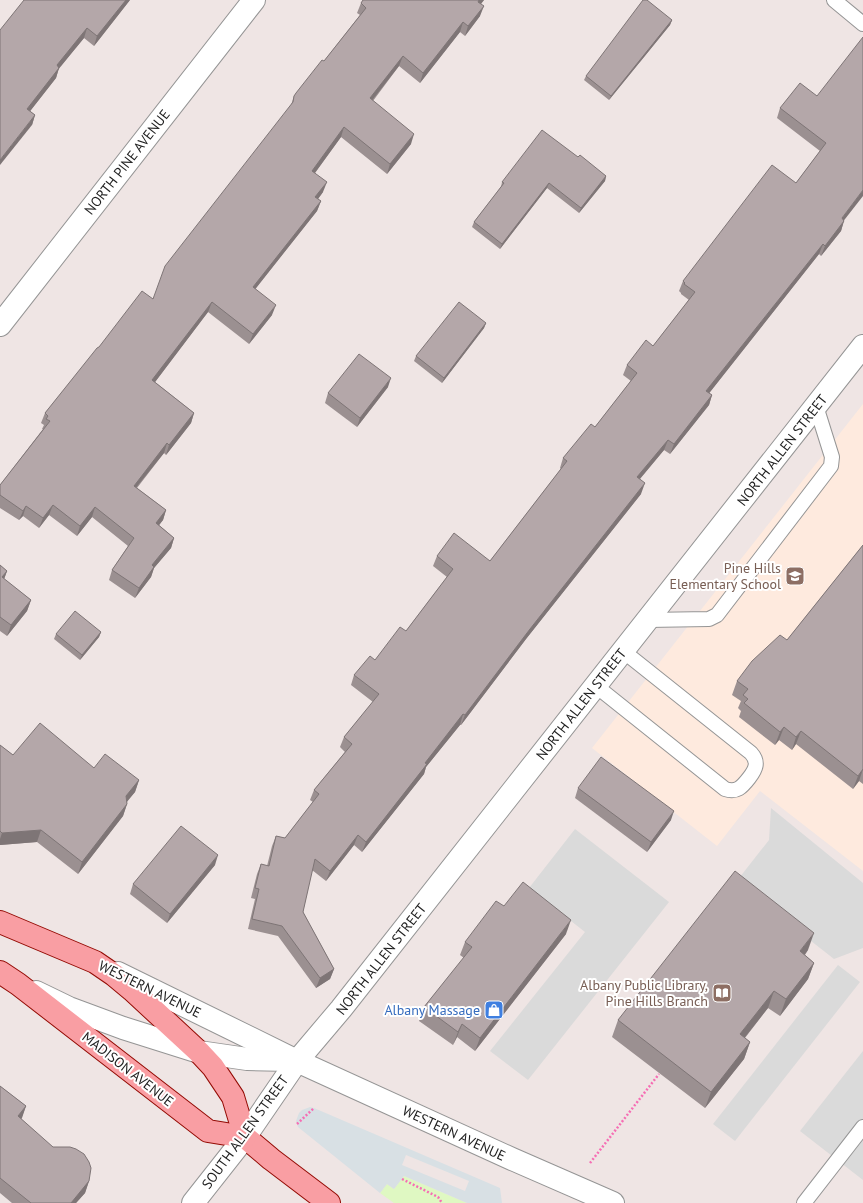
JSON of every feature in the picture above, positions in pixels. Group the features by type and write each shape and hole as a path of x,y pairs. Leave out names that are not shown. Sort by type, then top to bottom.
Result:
{"main road":[{"name":"WESTERN AVENUE","path":"0,922 95,962"},
{"path":"95,962 132,990 199,1052 213,1067 233,1097 245,1137 271,1159 329,1203"},
{"name":"WESTERN AVENUE","path":"0,972 18,984"},
{"name":"MADISON AVENUE","path":"18,984 208,1131 245,1137"}],"street":[{"name":"NORTH PINE AVENUE","path":"0,325 254,0"},
{"name":"NORTH ALLEN STREET","path":"297,1061 341,1009 816,406 862,350"},
{"name":"WESTERN AVENUE","path":"95,962 297,1061 505,1156 613,1203"},
{"name":"WESTERN AVENUE","path":"18,984 76,1010 123,1028 199,1052 247,1059 297,1061"},
{"name":"SOUTH ALLEN STREET","path":"193,1203 245,1137 297,1061"}],"lane":[{"path":"834,0 863,24"},
{"path":"647,620 709,619 717,615 831,466 832,457 816,406"},
{"path":"596,686 725,789 739,789 753,773 756,766 756,760 751,753 623,651"},
{"path":"804,1203 863,1127"}],"path":[{"path":"572,1186 659,1074"},
{"path":"297,1124 314,1108"},
{"path":"402,1179 438,1197 442,1203"}],"shaded area":[{"name":"Pine Hills Elementary School","path":"863,404 863,871 760,791 717,846 592,748"},
{"path":"771,808 863,883 863,948 834,959 736,882 769,840"},
{"path":"575,829 669,902 528,1080 490,1051 585,932 529,888"},
{"path":"838,965 860,982 735,1141 713,1124"},
{"path":"863,1051 863,1180 800,1131"},
{"path":"310,1107 314,1108 500,1188 502,1203 467,1203 404,1176 394,1189 387,1184 380,1193 298,1127 296,1121 302,1110","holes":["406,1155 469,1181 465,1191 402,1165"]}],"green space":[{"path":"404,1176 467,1203 394,1203 380,1193 387,1184 394,1189"}],"building":[{"path":"24,0 126,0 97,36 87,28 57,65 59,68 27,109 35,115 0,160 0,30"},
{"path":"363,0 479,0 478,2 484,6 468,26 463,22 423,73 403,56 370,98 414,134 390,164 344,127 312,171 327,182 315,197 321,201 253,287 276,305 253,334 212,302 152,380 194,413 169,445 167,443 134,486 166,510 156,523 174,538 152,565 154,567 139,588 112,570 134,538 95,507 80,526 53,505 43,518 26,506 23,511 0,495 0,485 50,421 46,419 48,416 45,413 142,291 153,299 165,266 293,102 296,93 322,60 324,61 366,8 361,3"},
{"path":"643,0 647,0 672,20 611,96 586,76"},
{"path":"863,37 863,190 842,218 844,221 825,246 823,244 706,391 712,395 674,444 668,440 637,477 645,483 530,629 465,715 463,714 425,763 427,764 366,842 358,835 330,871 315,859 303,912 334,969 320,978 282,926 252,919 259,889 255,888 261,864 269,866 276,836 285,838 319,794 314,790 352,744 344,737 379,694 354,675 370,656 375,660 400,627 406,631 453,569 437,556 454,533 490,561 567,461 563,458 591,424 595,427 637,373 627,365 646,340 653,346 695,292 684,284 685,283 683,281 772,165 796,183 826,143 780,108 800,83 817,96"},
{"path":"542,130 578,157 580,155 606,176 581,208 549,183 502,244 474,222 504,183 502,182"},
{"path":"459,302 486,323 444,378 416,356"},
{"path":"359,354 391,378 360,418 328,393"},
{"path":"863,545 863,769 858,776 801,731 796,737 784,727 780,732 744,703 748,699 743,695 748,689 737,681 752,661 780,635 787,640"},
{"path":"0,565 7,571 2,577 31,600 11,625 0,617"},
{"path":"75,611 101,632 82,655 56,634"},
{"path":"40,723 94,768 105,754 139,780 126,796 127,804 82,862 41,830 2,833 0,831 0,745 13,755"},
{"path":"601,757 674,811 651,842 578,788"},
{"path":"181,826 218,855 170,914 133,884"},
{"name":"Albany Public Library, Pine Hills Branch","path":"735,871 814,933 800,951 814,963 786,999 774,991 740,1034 750,1042 711,1092 618,1020"},
{"path":"523,882 571,920 480,1038 462,1024 458,1032 424,1007 472,947 465,942 496,901 504,906"},
{"path":"0,1086 26,1106 18,1116 53,1147 70,1147 76,1149 84,1154 89,1162 91,1168 89,1181 71,1203 31,1203 0,1178"}],"place":[{"name":"Pine Hills Elementary School","path":"795,576"},
{"name":"Albany Public Library, Pine Hills Branch","path":"722,993"},
{"name":"Albany Massage","path":"494,1010"}]}
